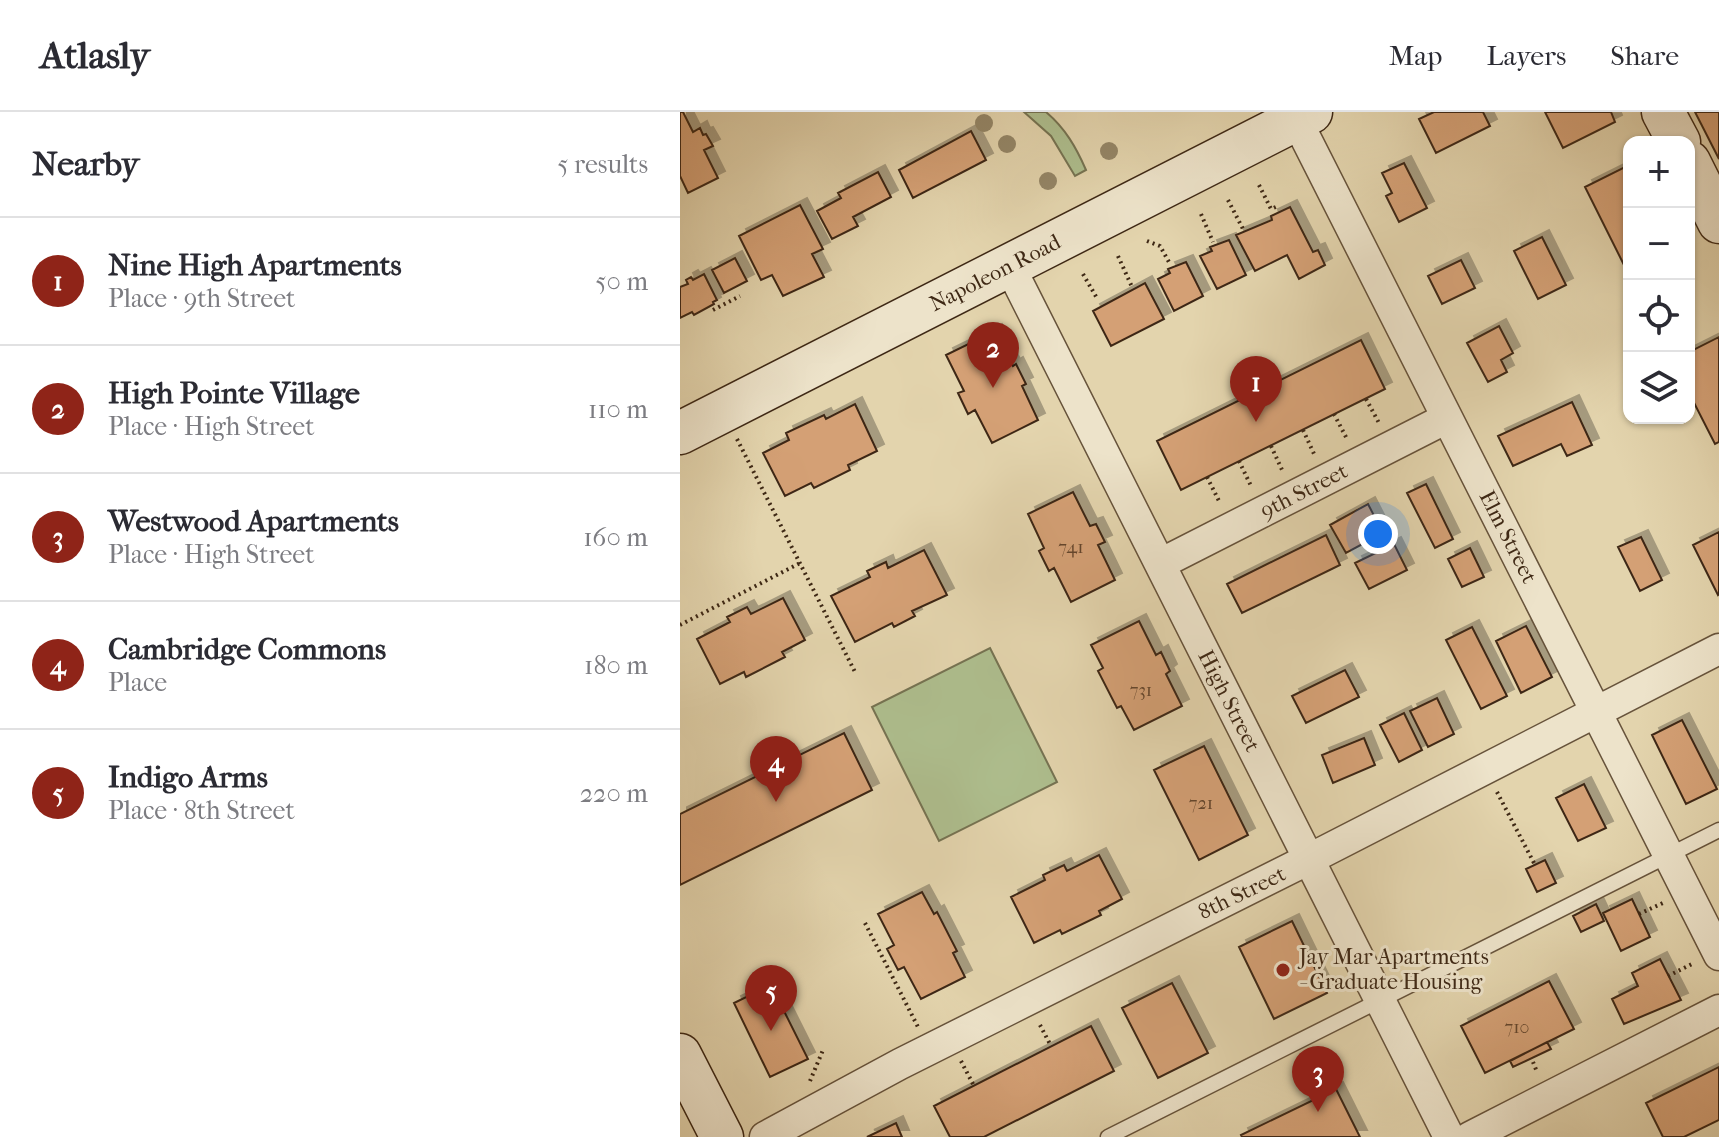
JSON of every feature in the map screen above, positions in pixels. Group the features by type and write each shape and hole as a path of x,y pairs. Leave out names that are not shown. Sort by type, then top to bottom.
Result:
{"main road":[{"path":"1663,112 1676,136"},
{"name":"Napoleon Road","path":"684,420 1009,265 1304,116"},
{"path":"1695,174 1719,222"},
{"path":"680,1055 722,1137"}],"street":[{"name":"Elm Street","path":"1304,116 1447,418 1669,855 1710,957"},
{"name":"High Street","path":"1009,265 1449,1137"},
{"name":"9th Street","path":"1160,564 1447,418"},
{"name":"8th Street","path":"765,1137 942,1043 1719,649"},
{"path":"1470,1137 1719,1010"}],"lane":[{"path":"1108,1137 1719,830"}],"path":[{"path":"1259,185 1271,209 1278,206"},
{"path":"1228,200 1243,229"},
{"path":"1201,214 1213,242"},
{"path":"1147,241 1160,246 1170,264"},
{"path":"1118,256 1132,287"},
{"path":"1083,274 1098,300"},
{"path":"713,310 740,296"},
{"path":"1366,399 1382,429"},
{"path":"1334,414 1350,445"},
{"path":"1303,430 1318,461"},
{"path":"736,436 855,672"},
{"path":"1271,446 1286,477"},
{"path":"1239,461 1254,493"},
{"path":"1207,477 1223,509"},
{"path":"680,625 800,563"},
{"path":"1485,768 1535,865"},
{"path":"1639,914 1672,899"},
{"path":"865,923 921,1033"},
{"path":"1668,976 1710,957"},
{"path":"1037,1019 1051,1046"},
{"path":"811,1091 809,1081 823,1050"},
{"path":"960,1059 974,1086"},
{"path":"1533,1062 1539,1074"}],"green space":[{"path":"1024,112 1046,112 1053,118 1069,138 1086,170 1075,176 1051,136"},
{"path":"990,648 1057,782 939,841 872,707"}],"building":[{"path":"680,112 683,112 693,132 700,128 713,146 704,150 718,178 688,193 680,176"},
{"path":"1434,112 1483,112 1490,126 1436,153 1419,119"},
{"path":"1545,112 1611,112 1615,122 1563,148"},
{"path":"1695,112 1719,112 1719,159"},
{"path":"971,131 986,160 913,198 899,170"},
{"path":"1404,163 1427,208 1399,222 1386,196 1392,193 1382,173"},
{"path":"1623,168 1623,263 1585,187"},
{"path":"878,172 891,197 853,217 858,226 832,239 817,211 841,198 838,193"},
{"path":"800,205 823,249 812,254 824,277 783,296 772,275 761,280 739,236"},
{"path":"1290,207 1313,252 1318,250 1325,265 1299,279 1287,255 1255,271 1236,235 1272,220 1271,216"},
{"path":"1542,237 1566,285 1538,299 1514,251"},
{"path":"1229,240 1246,275 1217,289 1200,256 1212,251 1210,247"},
{"path":"735,258 747,281 724,293 712,270"},
{"path":"1461,260 1475,288 1442,304 1428,276"},
{"path":"1186,262 1203,296 1174,311 1158,279 1170,273 1168,269"},
{"path":"704,274 717,300 694,315 692,312 680,318 680,287 688,284 686,280 691,277 693,280"},
{"path":"1145,283 1164,319 1111,346 1093,311"},
{"path":"1499,326 1513,353 1501,360 1507,372 1488,382 1467,343"},
{"path":"995,331 1026,384 1022,386 1038,420 992,443 975,410 968,414 958,393 964,391 946,355"},
{"path":"1719,337 1719,442 1715,444 1695,405 1695,349"},
{"path":"1361,340 1385,389 1181,490 1157,441"},
{"path":"1572,402 1592,445 1567,456 1561,444 1513,466 1498,436"},
{"path":"855,404 877,451 848,465 850,470 814,488 811,483 785,496 763,453 789,440 786,433 824,415 826,419"},
{"path":"1426,484 1453,539 1435,548 1407,493"},
{"path":"1073,492 1090,526 1096,524 1105,542 1098,545 1115,580 1071,602 1054,568 1049,571 1039,551 1044,548 1028,514"},
{"path":"1368,504 1383,533 1346,553 1330,525"},
{"path":"1719,532 1719,594 1718,595 1693,545"},
{"path":"1326,535 1340,565 1242,613 1227,584"},
{"path":"1641,537 1662,580 1640,591 1618,547"},
{"path":"1394,544 1407,570 1369,589 1355,563"},
{"path":"1470,548 1484,577 1462,587 1448,559"},
{"path":"924,550 947,595 912,611 915,616 894,627 892,623 855,642 831,596 870,577 867,571 886,562 888,568"},
{"path":"783,598 805,640 782,652 785,657 746,677 744,672 720,684 697,639 730,622 727,617 747,607 751,614"},
{"path":"1139,621 1156,655 1161,652 1170,671 1166,674 1182,706 1134,730 1121,706 1117,708 1098,671 1103,668 1091,645"},
{"path":"1526,626 1552,677 1521,693 1496,641"},
{"path":"1472,627 1507,696 1481,709 1446,640"},
{"path":"1345,670 1359,697 1306,723 1292,696"},
{"path":"1437,698 1454,734 1428,747 1410,711"},
{"path":"1404,713 1422,750 1399,762 1380,725"},
{"path":"1682,720 1717,789 1686,804 1652,735"},
{"path":"844,733 872,790 680,885 680,814"},
{"path":"1364,738 1375,765 1333,783 1322,755"},
{"path":"1204,746 1248,835 1199,860 1154,770"},
{"path":"1584,784 1606,828 1578,841 1556,798"},
{"path":"1099,855 1122,899 1099,911 1101,915 1062,934 1060,930 1034,943 1011,897 1045,880 1043,875 1064,865 1067,871"},
{"path":"1545,860 1556,883 1537,892 1526,869"},
{"path":"922,892 934,914 937,912 957,951 953,953 965,977 921,999 904,967 898,970 887,949 894,945 878,914"},
{"path":"1632,899 1650,937 1621,951 1603,913"},
{"path":"1596,904 1604,921 1581,932 1573,916"},
{"name":"Jay Mar Apartments - Graduate Housing","path":"1292,921 1327,993 1274,1019 1239,947"},
{"path":"1660,959 1681,1000 1624,1024 1612,999 1638,986 1632,973"},
{"path":"1549,981 1574,1029 1485,1073 1461,1026"},
{"path":"1172,983 1208,1053 1158,1078 1122,1008"},
{"path":"771,985 808,1059 770,1077 734,1003"},
{"path":"1091,1026 1114,1071 984,1137 950,1137 934,1106"},
{"path":"1547,1042 1551,1049 1513,1067 1510,1061"},
{"path":"1719,1067 1719,1120 1684,1137 1663,1137 1646,1103"},
{"path":"1336,1089 1360,1137 1241,1135"},
{"path":"896,1123 902,1137 867,1137"}],"place":[{"name":"High Pointe Village","path":"993,388"},
{"name":"Nine High Apartments","path":"1256,422"},
{"name":"Cambridge Commons","path":"776,802"},
{"name":"Jay Mar Apartments - Graduate Housing","path":"1283,970"},
{"name":"Indigo Arms","path":"771,1031"},
{"name":"Westwood Apartments","path":"1318,1112"}]}
